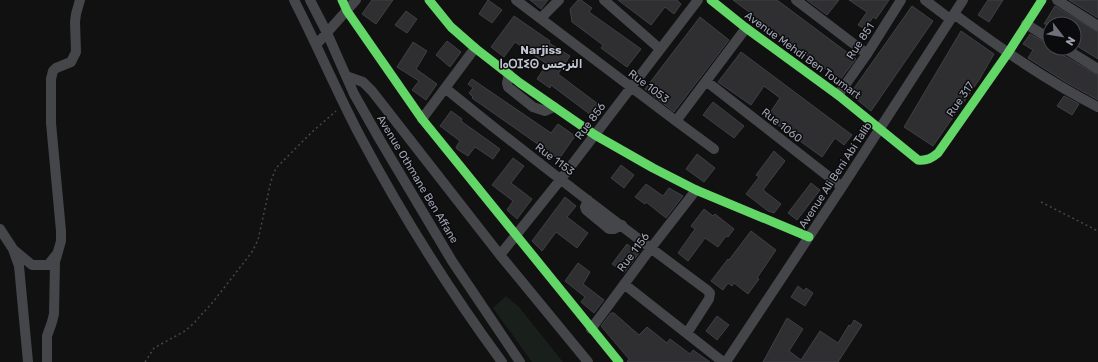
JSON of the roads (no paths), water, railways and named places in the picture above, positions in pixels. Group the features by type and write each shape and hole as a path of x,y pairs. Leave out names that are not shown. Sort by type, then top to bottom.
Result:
{"street":[{"path":"47,362 47,336 54,314 55,262 61,241 51,123 51,79 53,71 56,68 71,62 76,52 75,22 80,0"},
{"path":"294,0 344,105 388,187 460,303 502,362"},
{"name":"Avenue Othmane Ben Affane","path":"310,0 327,33 346,76 380,140 452,261 520,362"},
{"path":"342,0 422,119 619,362"},
{"path":"316,45 356,0"},
{"path":"429,0 451,27 509,74 507,83 508,87 533,107 545,111 554,107 595,135 653,168 696,190 809,237"},
{"name":"Rue 1053","path":"516,0 714,149"},
{"path":"541,18 559,0"},
{"path":"604,0 660,49"},
{"name":"Rue 856","path":"500,255 561,179 698,0"},
{"name":"Avenue Mehdi Ben Toumart","path":"711,0 880,128"},
{"path":"796,0 867,54"},
{"name":"Rue 851","path":"838,95 867,54 901,0"},
{"path":"925,0 1047,78 1098,107"},
{"name":"Avenue Ali Beni Abi Talib","path":"725,362 842,187 963,0"},
{"name":"Rue 317","path":"880,128 918,160 928,160 933,158 1008,53 1042,0"},
{"path":"1057,0 1098,26"},
{"path":"1026,24 1042,34"},
{"path":"676,121 746,28"},
{"path":"422,119 476,48"},
{"path":"1077,56 1098,69"},
{"path":"346,76 363,82 372,91 500,255 588,362"},
{"name":"Rue 1060","path":"706,81 842,187"},
{"name":"Rue 1153","path":"445,88 496,130 708,290 710,293 709,299 687,333"},
{"name":"Rue 1156","path":"591,329 696,190"},
{"path":"0,230 13,249 19,266 28,362"},
{"path":"13,249 32,265 48,265 58,253"},
{"path":"624,284 725,362"}],"district":[{"name":"Narjiss ⵏⴰⵔⵊⵉⵙ النرجس","path":"541,57"}]}
